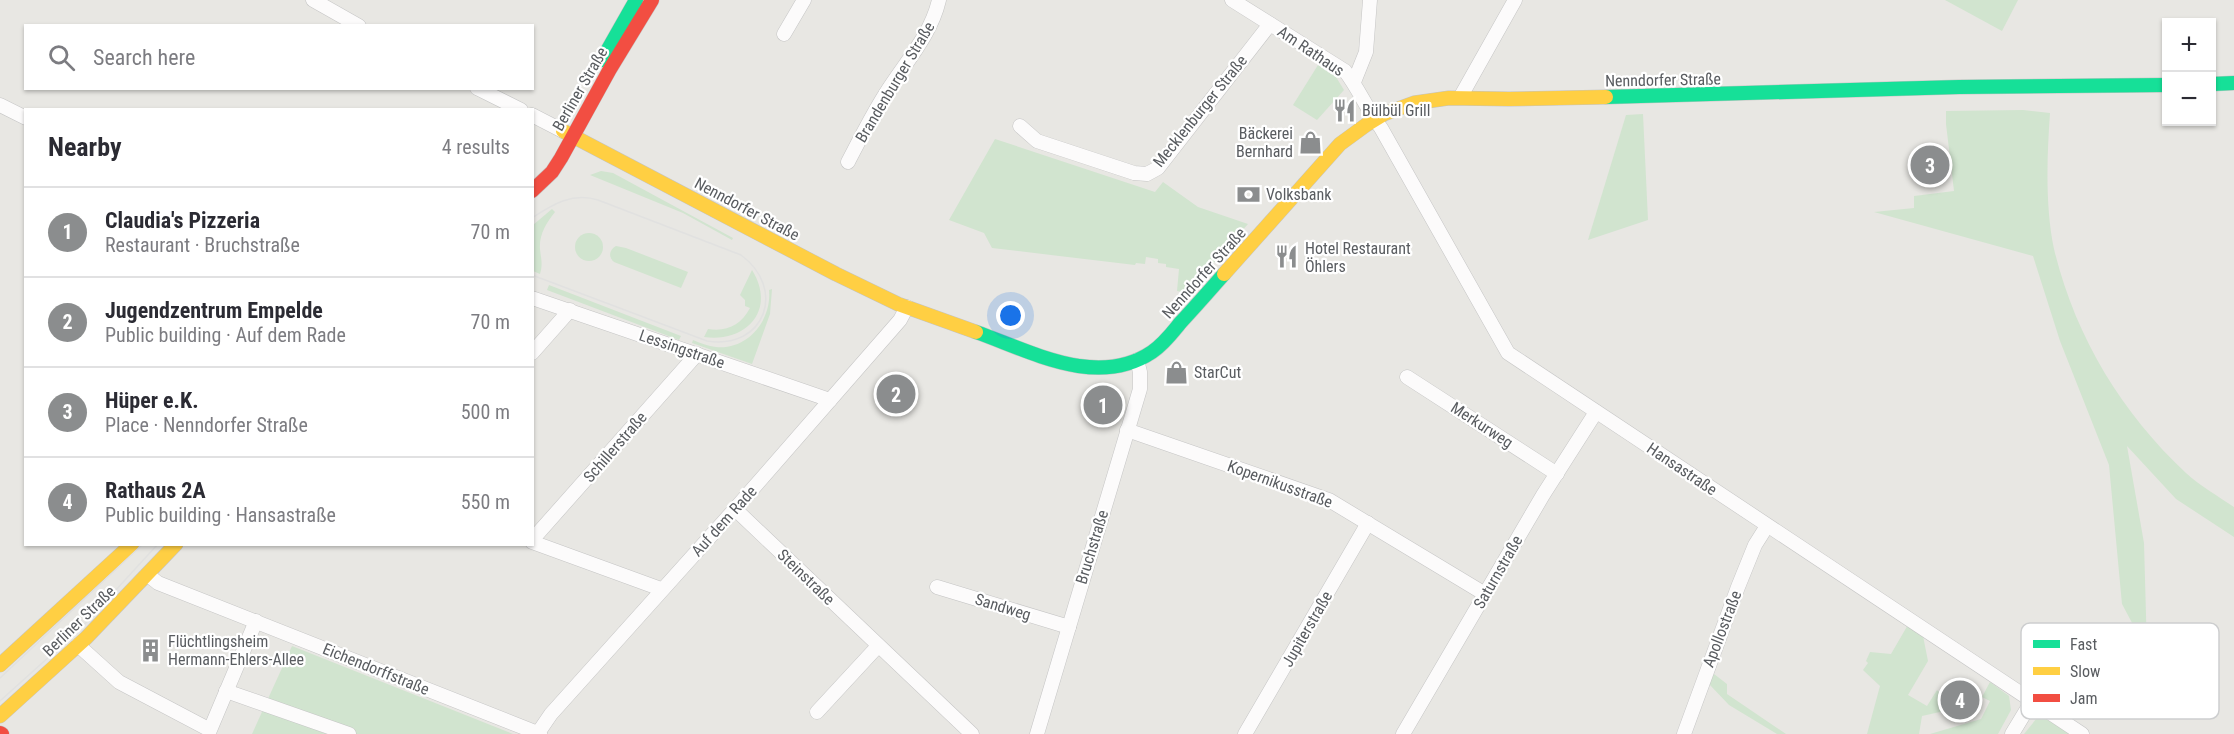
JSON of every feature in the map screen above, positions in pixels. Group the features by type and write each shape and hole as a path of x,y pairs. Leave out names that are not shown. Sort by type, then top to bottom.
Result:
{"street":[{"path":"313,0 355,24"},
{"name":"Berliner Straße","path":"534,189 552,172 568,133 636,0"},
{"name":"Berliner Straße","path":"534,172 568,133 652,0"},
{"path":"784,34 804,0"},
{"name":"Brandenburger Straße","path":"848,162 887,92 911,59 936,14 939,0"},
{"name":"Am Rathaus","path":"1232,0 1345,71 1354,82 1366,108 1374,118"},
{"path":"1354,82 1366,52 1370,0"},
{"path":"1461,96 1515,0"},
{"name":"Mecklenburger Straße","path":"1020,126 1037,141 1134,173 1147,174 1158,168 1270,24"},
{"path":"2216,84 2234,83"},
{"name":"Nenndorfer Straße","path":"534,117 845,278 907,307 1063,363 1082,368 1099,369 1117,367 1137,360 1151,353 1163,343 1340,144 1374,118 1415,103 1461,96 1508,99 1588,98 2032,85 2162,85"},
{"path":"481,90 517,108"},
{"path":"0,105 24,117"},
{"name":"Hansastraße","path":"1374,118 1508,352 2021,694"},
{"name":"Lessingstraße","path":"534,299 830,400"},
{"name":"Auf dem Rade","path":"539,734 551,714 735,509 900,320 907,307"},
{"path":"534,351 570,310"},
{"name":"Schillerstraße","path":"534,539 696,354"},
{"name":"Bruchstraße","path":"1037,734 1140,389 1137,360"},
{"name":"Merkurweg","path":"1407,376 1557,474"},
{"name":"Saturnstraße","path":"1403,734 1596,412"},
{"name":"Kopernikusstraße","path":"1127,430 1329,500 1485,594"},
{"name":"Steinstraße","path":"735,509 972,734"},
{"name":"Jupiterstraße","path":"1245,734 1368,523"},
{"name":"Apollostraße","path":"1684,734 1738,587 1755,545 1767,526"},
{"path":"534,542 662,590"},
{"name":"Berliner Straße","path":"0,665 130,546"},
{"name":"Berliner Straße","path":"0,716 78,645 138,586 174,546"},
{"name":"Eichendorffstraße","path":"148,575 158,583 539,734"},
{"name":"Sandweg","path":"937,586 1069,627"},
{"path":"78,645 119,682 210,729 256,621"},
{"path":"817,712 878,646"},
{"path":"0,650 20,647"},
{"path":"226,691 349,734"},
{"path":"2013,734 2022,719"},
{"name":"Hansastraße","path":"2059,719 2082,734"}],"green space":[{"path":"1945,0 2018,0 2002,31"},
{"path":"1318,65 1336,77 1344,90 1317,120 1293,105"},
{"path":"2023,110 2050,113 2048,181 2051,233 2063,281 2088,342 2121,398 2163,449 2191,478 2234,507 2234,537 2176,499 2127,446 2144,543 2146,623 2132,623 2122,604 2109,465 2060,341 2033,256 1874,212 1914,208 1914,196 1954,191 1946,111"},
{"path":"1643,114 1648,220 1588,240 1626,115"},
{"path":"995,139 1155,192 1163,182 1198,207 1248,224 1187,293 1177,291 1179,269 1166,267 1166,264 1158,263 1158,259 1146,257 1145,264 1136,263 1135,265 992,248 984,233 949,220"},
{"path":"601,171 613,173 733,238 732,240 683,213 590,175"},
{"path":"552,209 555,212 542,234 540,274 534,271 534,224"},
{"path":"589,233 599,237 603,247 599,257 589,261 579,257 575,247 579,237"},
{"path":"616,246 688,272 681,288 614,262 610,254"},
{"path":"752,270 759,285 761,298 759,310 753,321 733,335 704,337 708,329 715,330 733,326 746,314 750,308 745,306 745,300 740,295"},
{"path":"549,285 681,336 679,340 547,290"},
{"path":"772,289 770,314 752,364 692,343 693,340 713,347 728,347 748,338 762,322 769,301 769,290"},
{"path":"1909,623 1923,636 1928,661 1908,695 1927,706 1937,690 1947,700 1949,710 1922,716 1919,734 1867,734 1880,686 1863,670 1868,663 1866,661 1870,652 1891,654"},
{"path":"292,646 513,734 252,734"},
{"path":"1714,674 1727,684 1727,694 1786,734 1777,734 1729,705 1709,684"},
{"path":"1990,682 2009,696 2011,710 1998,734 1930,734 1981,719 1990,701 1982,697"},
{"path":"2036,719 2050,719 2072,734 2024,734"}],"tram line":[{"path":"534,217 572,198 598,200 741,255 755,269 763,284 766,300 763,314 755,327 743,336 727,341 707,341 534,276"},
{"path":"0,678 141,546"},
{"path":"0,701 81,628 156,546"}],"traffic: fast":[{"path":"602,60 636,0"},
{"path":"2216,84 2234,83"},
{"path":"1606,97 1959,87 2162,85"},
{"path":"976,332 1064,363 1086,367 1109,367 1131,363 1152,352 1168,338 1224,274"}],"traffic: slow":[{"path":"1224,274 1340,144 1384,114 1414,103 1449,98 1606,97"},
{"path":"563,131 836,274 898,304 976,332"},
{"path":"0,665 130,546"},
{"path":"0,716 86,638 174,546"}],"traffic: jam":[{"path":"534,189 552,172 561,158 610,69 652,0"}],"place":[{"name":"Bülbül Grill","path":"1344,110"},
{"name":"Bäckerei Bernhard","path":"1311,142"},
{"name":"Hüper e.K.","path":"1930,165"},
{"name":"Volksbank","path":"1248,194"},
{"name":"Hotel Restaurant Öhlers","path":"1287,257"},
{"name":"StarCut","path":"1176,372"},
{"name":"Jugendzentrum Empelde","path":"896,394"},
{"name":"Claudia's Pizzeria","path":"1103,405"},
{"name":"Flüchtlingsheim Hermann-Ehlers-Allee","path":"150,650"},
{"name":"Rathaus 2A","path":"1960,700"}]}
